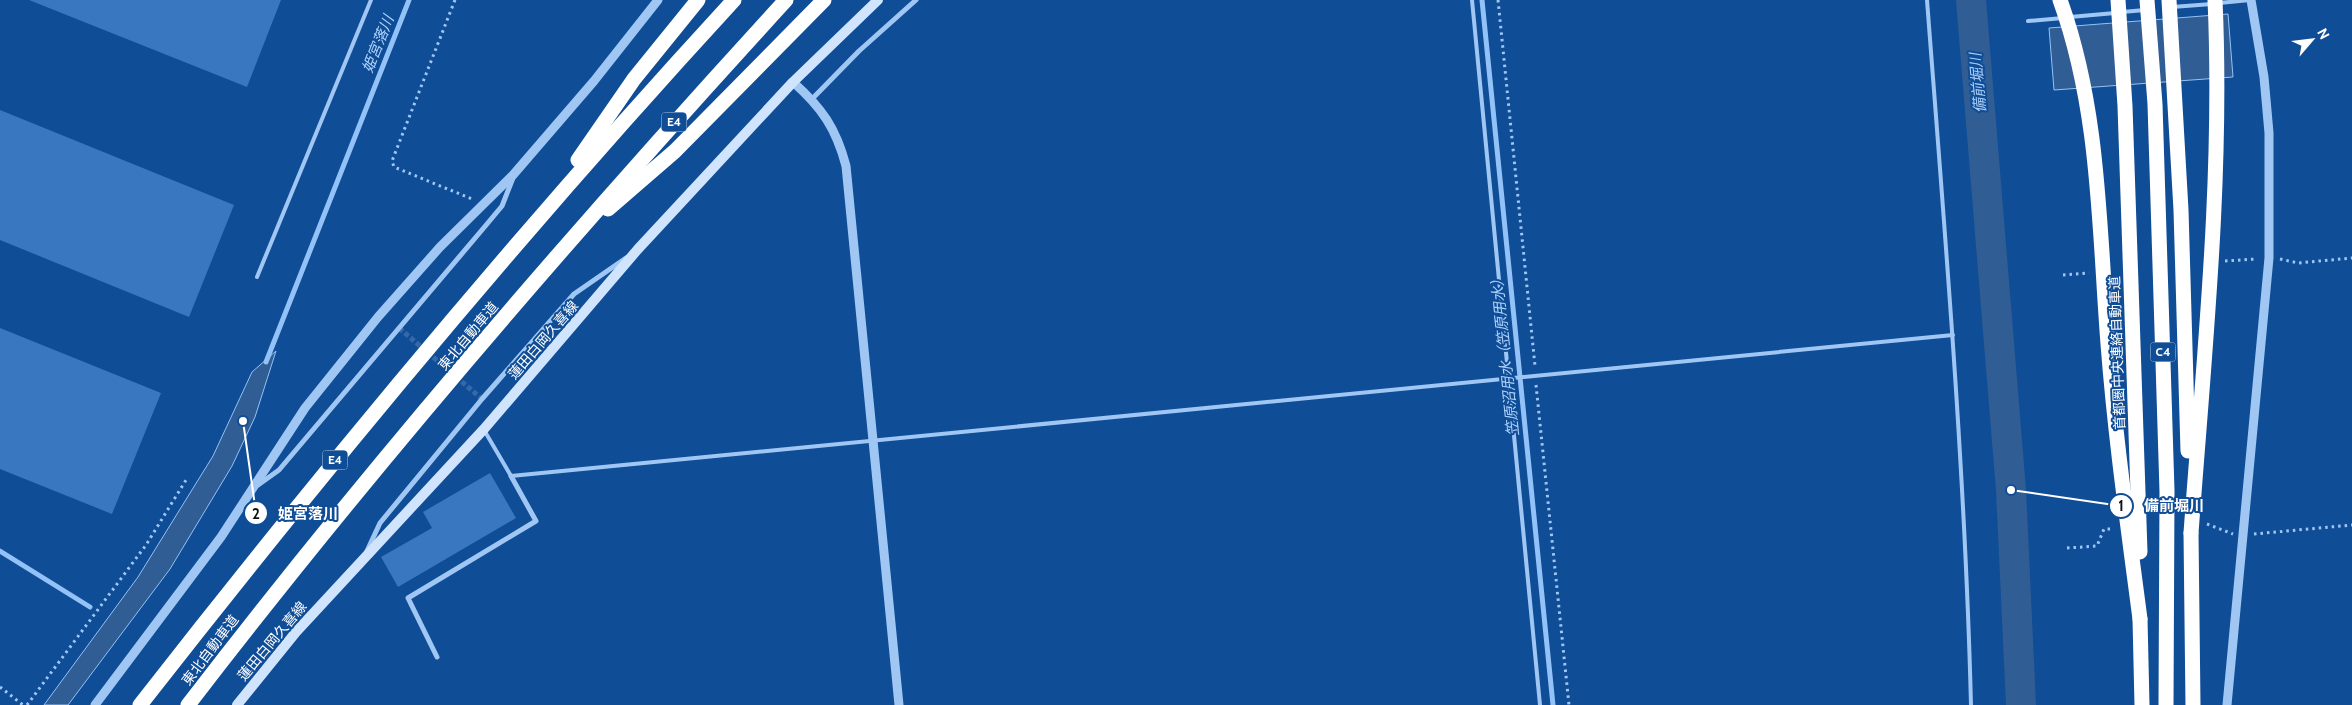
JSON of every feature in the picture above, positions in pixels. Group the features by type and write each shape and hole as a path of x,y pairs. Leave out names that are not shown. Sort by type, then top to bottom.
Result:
{"highway":[{"path":"536,221 634,79 698,0"},
{"name":"東北自動車道","path":"140,705 326,470 536,221 636,107 734,0"},
{"name":"東北自動車道","path":"188,705 273,594 565,246 786,0"},
{"path":"565,246 675,151 824,0"},
{"path":"2060,0 2082,70 2091,121 2114,426 2140,619"},
{"name":"首都圏中央連絡自動車道","path":"2118,0 2125,106 2139,499 2142,705"},
{"path":"2191,533 2216,179 2217,55 2215,0"},
{"path":"2166,4 2180,210 2191,533 2193,705"},
{"name":"C4","path":"2150,5 2155,104 2164,404 2166,705"}],"main road":[{"name":"蓮田白岡久喜線","path":"237,705 296,632 484,429 638,249 793,82 878,0"}],"street":[{"path":"95,705 221,537 305,408 378,317 440,247 513,175 594,81 658,0"},
{"path":"812,99 859,51 916,0"},
{"path":"2227,705 2270,258 2269,133 2264,77 2251,0"},
{"path":"793,82 826,115 840,142 846,166 871,442 899,705"},
{"path":"251,489 279,470 487,224 502,206 510,189 513,175"},
{"path":"363,560 380,523 482,398 574,294 638,249"},
{"path":"438,657 408,598 536,521 511,476"}],"lane":[{"path":"257,277 372,0"},
{"path":"1472,0 1540,705"},
{"path":"1927,0 1953,335 1969,609 1971,705"},
{"path":"2166,4 2251,0"},
{"path":"2028,21 2150,5"},
{"path":"484,429 511,476 1953,335"}],"path":[{"path":"455,0 392,161 394,167 470,198 481,206"},
{"path":"1498,0 1569,705"},
{"path":"27,705 146,545 186,480"},
{"path":"0,687 23,705"}],"water":[{"path":"2228,14 2233,77 2054,90 2049,28"},
{"path":"276,351 255,417 232,466 170,569 68,705 44,705 138,577 213,456 252,372"}],"building":[{"path":"29,0 281,0 247,87"},
{"path":"0,110 234,205 189,317 0,240"},
{"path":"0,328 161,393 112,514 0,469"},
{"path":"490,473 516,518 398,587 381,557 432,528 423,512"}],"waterway":[{"name":"姫宮落川","path":"266,362 409,0"},
{"name":"笠原沼用水（笠原用水）","path":"1482,0 1553,705"},
{"name":"備前堀川","path":"1971,0 2011,490 2021,705"},
{"path":"0,551 90,607"}],"tunnel":[{"path":"399,328 482,399"}],"place":[{"name":"姫宮落川","path":"243,421"},
{"name":"備前堀川","path":"2011,490"}]}
